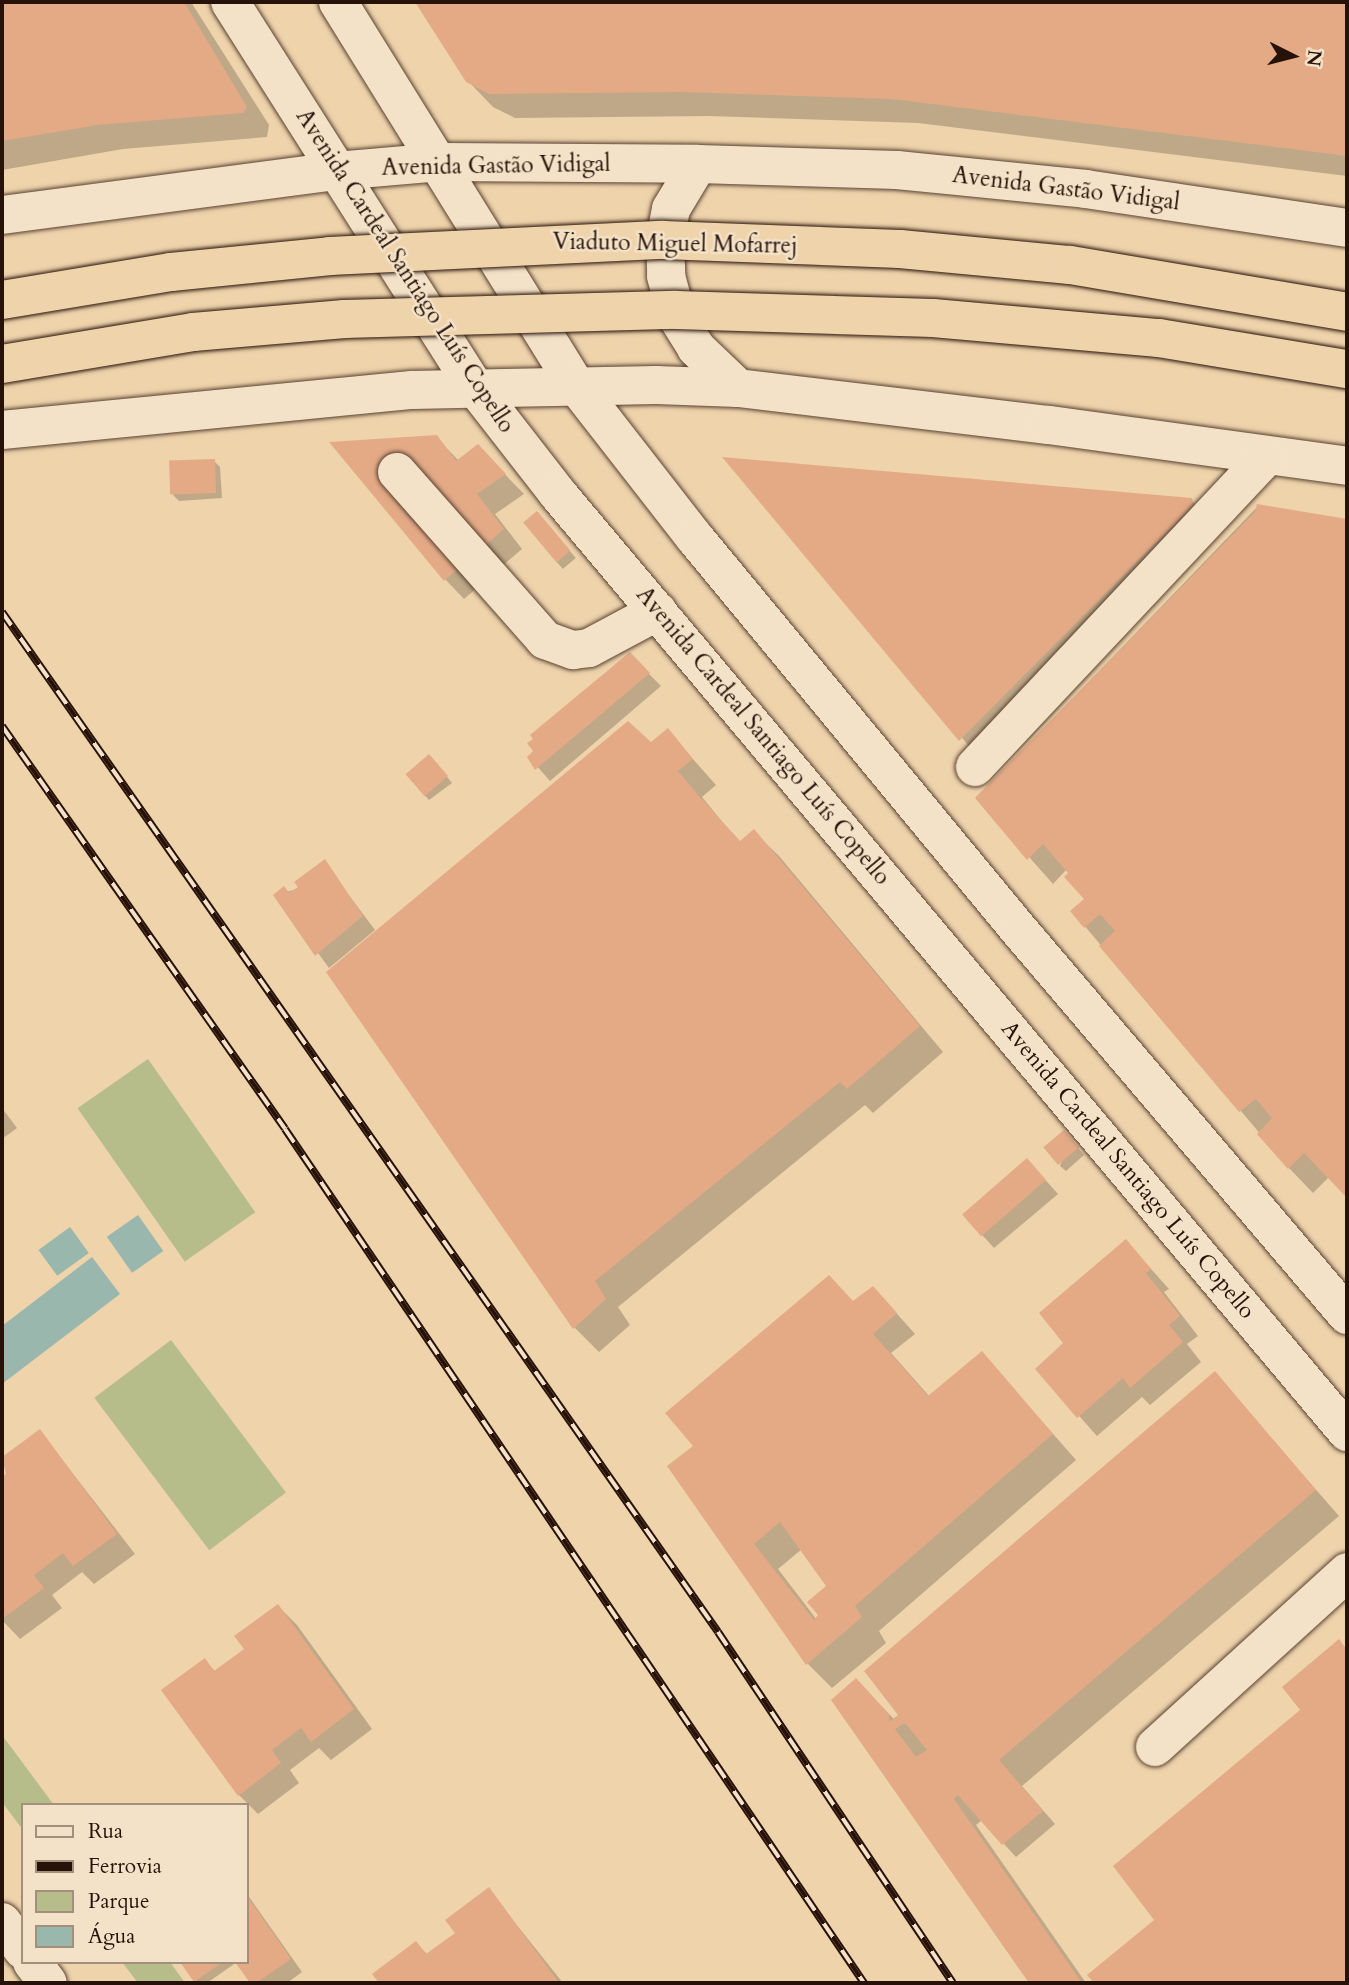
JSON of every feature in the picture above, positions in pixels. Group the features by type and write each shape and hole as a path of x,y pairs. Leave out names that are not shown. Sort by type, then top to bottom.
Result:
{"highway":[{"name":"Viaduto Miguel Mofarrej","path":"2,300 171,272 330,256 650,240 900,249 1070,265 1347,312"},
{"path":"2,365 193,332 344,319 676,310 933,318 1159,338 1347,369"}],"street":[{"name":"Avenida Cardeal Santiago Luís Copello","path":"230,2 474,386 558,494 1347,1432"},
{"path":"338,2 441,163 575,384 695,538 1011,919 1347,1315"},
{"name":"Avenida Gastão Vidigal","path":"2,215 337,171 441,163 698,164 924,172 1086,189 1347,228"},
{"path":"698,164 671,209 665,239 666,276 677,317 696,348 738,388"},
{"path":"2,430 474,386 575,384 738,388 1049,425 1266,457 1347,466"},
{"path":"975,767 1266,457"},
{"path":"397,472 545,640 573,650 589,648 658,611"},
{"path":"1155,1747 1347,1572"},
{"path":"2,1922 21,1947"},
{"path":"34,1964 48,1983"}],"green space":[{"path":"148,1059 255,1212 185,1262 78,1108"},
{"path":"171,1340 286,1493 209,1550 94,1398"},
{"path":"2,1735 53,1803 21,1803 21,1827 2,1802"},
{"path":"124,1964 171,1964 185,1983 138,1983"}],"water":[{"path":"138,1215 163,1251 132,1273 107,1237"},
{"path":"70,1227 89,1253 57,1276 38,1250"},
{"path":"92,1257 120,1294 2,1384 2,1326"}],"building":[{"path":"2,2 184,2 247,107 243,113 98,125 2,141"},
{"path":"415,2 1347,2 1347,156 892,99 682,92 489,94 466,82"},
{"path":"437,435 456,461 478,444 506,474 477,494 504,529 444,581 329,442"},
{"path":"722,457 1192,498 1193,505 959,741"},
{"path":"215,459 216,493 170,495 169,461"},
{"path":"1257,504 1347,519 1347,1198 1304,1153 1288,1169 1257,1134 1272,1118 1256,1099 1239,1112 1099,946 1115,931 1100,914 1084,928 1070,911 1084,899 1064,877 1068,873 1043,844 1027,860 975,798 1255,512"},
{"path":"537,511 570,551 557,562 523,523"},
{"path":"630,652 650,673 535,770 527,757 533,751 527,743 533,739 530,735"},
{"path":"628,721 651,742 668,728 693,759 678,771 740,841 754,829 920,1026 847,1089 840,1082 595,1281 606,1299 573,1329 326,972"},
{"path":"429,754 448,776 425,796 406,774"},
{"path":"325,859 363,916 315,956 273,895 284,886 289,893 298,887 294,882"},
{"path":"1064,1130 1079,1148 1058,1165 1043,1147"},
{"path":"1027,1158 1046,1180 981,1236 962,1214"},
{"path":"1126,1239 1151,1269 1146,1273 1180,1316 1169,1325 1183,1342 1130,1388 1123,1378 1077,1418 1035,1369 1063,1343 1039,1313"},
{"path":"829,1275 853,1301 873,1286 897,1313 873,1334 928,1396 982,1351 1053,1434 855,1606 862,1617 806,1665 667,1466 693,1446 665,1413","holes":["780,1522 826,1586 807,1602 818,1615 814,1620 754,1544"]},
{"path":"1215,1371 1316,1490 999,1760 1043,1811 1002,1845 958,1795 954,1799 1082,1983 1029,1983 831,1700 856,1678 889,1714 889,1722 898,1715 864,1671","holes":["905,1723 927,1750 916,1757 895,1729"]},
{"path":"40,1429 117,1534 73,1566 63,1553 34,1575 44,1588 2,1619 2,1477 6,1474 2,1457"},
{"path":"278,1604 354,1709 311,1742 301,1728 272,1750 281,1763 238,1796 161,1690 205,1658 214,1671 244,1649 234,1636"},
{"path":"1339,1639 1347,1650 1347,1983 1094,1983 1087,1975 1154,1920 1113,1866 1300,1710 1282,1687"},
{"path":"489,1887 559,1983 379,1983 372,1974 416,1941 426,1954 455,1933 445,1920"},
{"path":"248,1897 291,1959 256,1983 250,1983 236,1964 248,1964"},
{"path":"181,1964 220,1964 194,1982"}],"railway":[{"path":"2,612 718,1632 953,1983"},
{"path":"2,726 285,1129 864,1983"}]}
